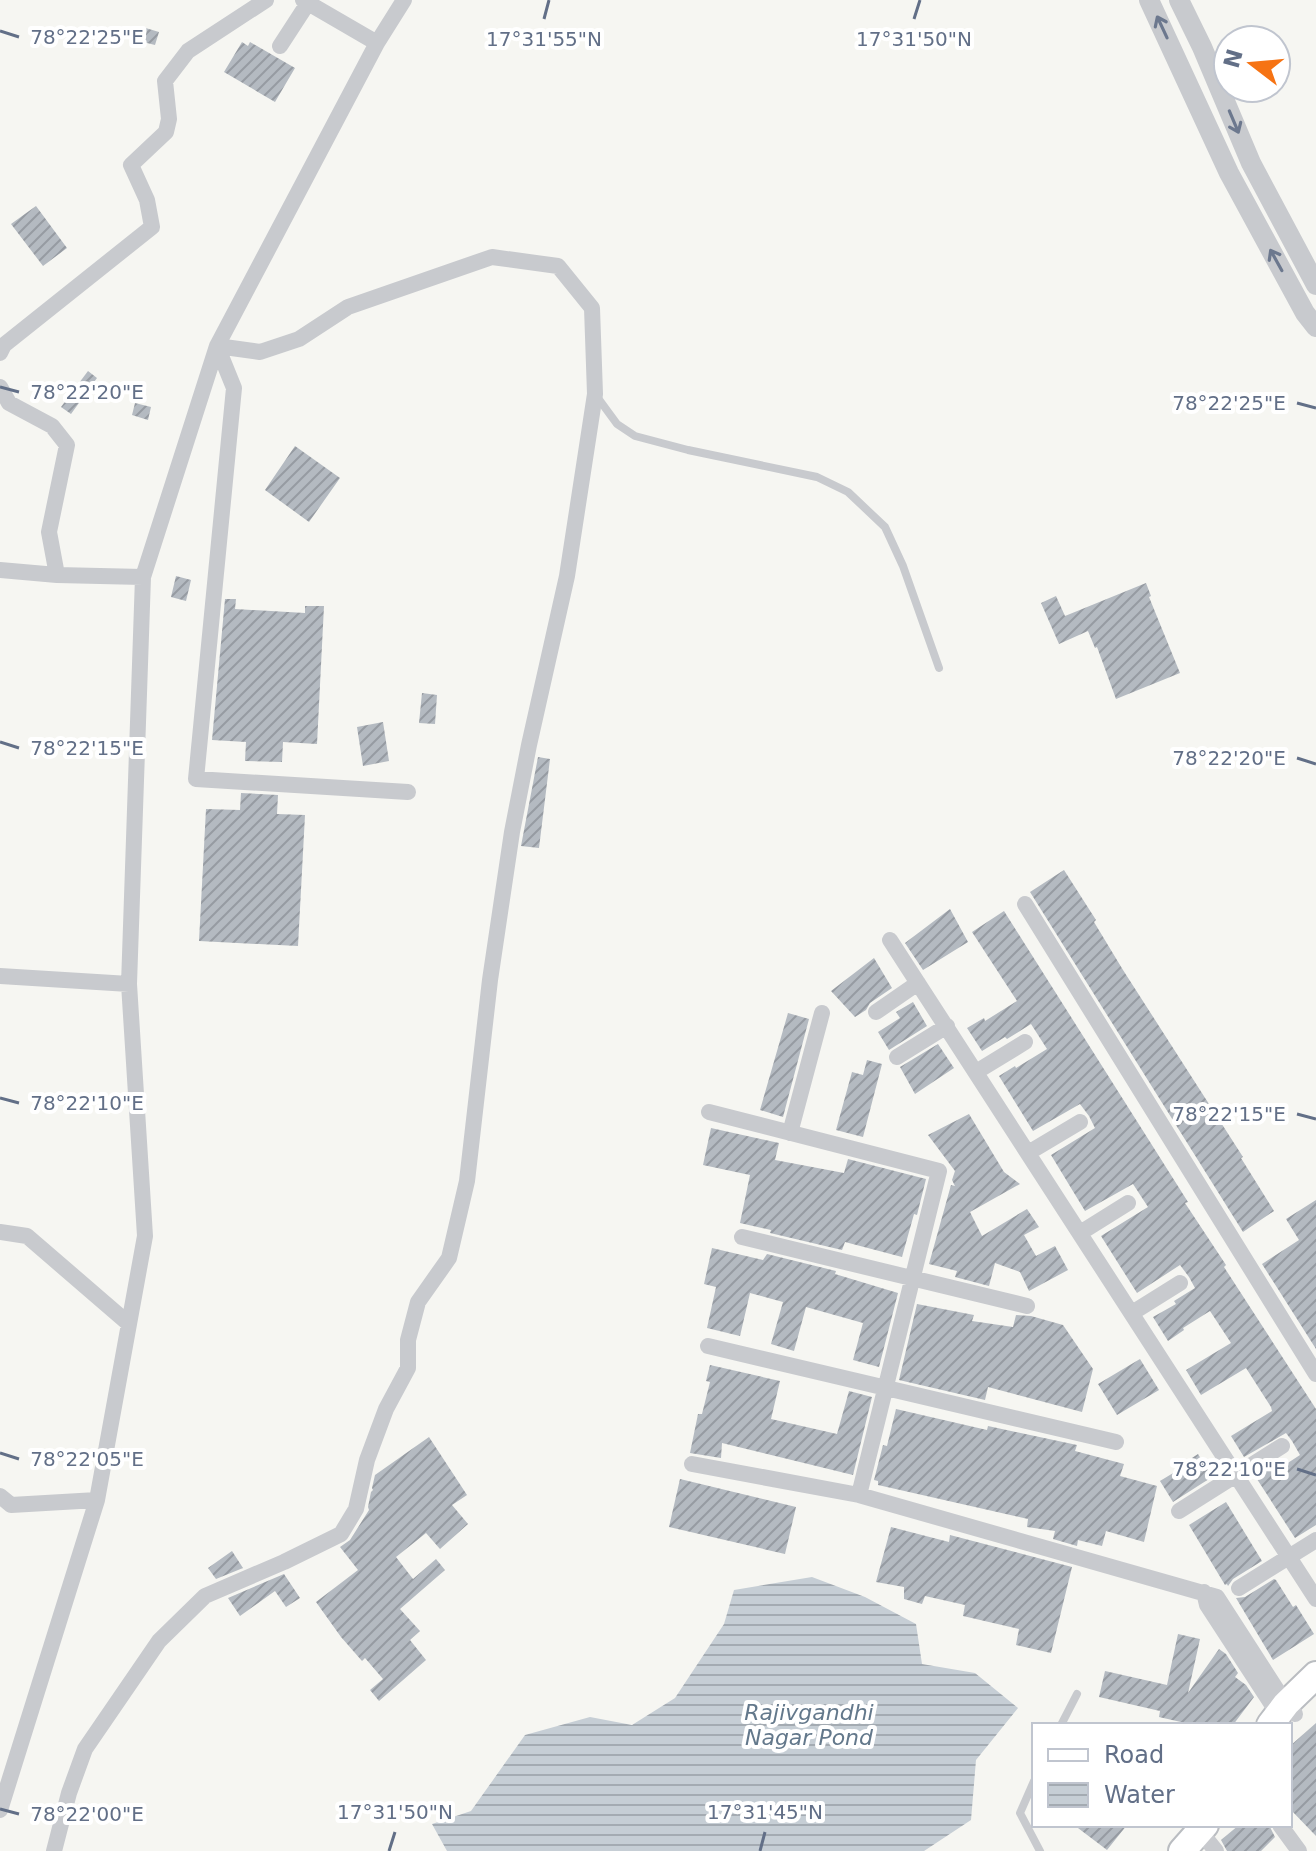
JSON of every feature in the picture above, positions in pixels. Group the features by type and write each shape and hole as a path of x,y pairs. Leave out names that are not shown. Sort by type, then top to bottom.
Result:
{"main road":[{"path":"1284,1718 1316,1675"},
{"path":"1284,1718 1316,1693"},
{"path":"1162,1851 1202,1833"},
{"path":"1182,1851 1202,1833"}],"street":[{"path":"0,353 4,345 152,227 147,200 131,165 166,132 169,119 165,81 188,51 266,0"},
{"path":"0,1810 97,1500 145,1236 129,984 143,577 217,346 377,43 404,0"},
{"path":"1149,0 1229,173 1305,313 1316,327"},
{"path":"1179,0 1251,163 1316,285"},
{"path":"280,46 305,1 377,43"},
{"path":"54,1851 69,1793 85,1749 159,1641 205,1596 341,1534 356,1509 367,1460 386,1409 408,1368 408,1340 418,1302 449,1258 467,1181 490,980 512,832 567,576 595,394 592,308 558,266 492,257 348,307 299,339 260,352 217,346"},
{"path":"217,346 234,388 196,779 408,792"},
{"path":"0,387 9,403 52,426 67,445 49,532 57,575"},
{"path":"0,570 143,577"},
{"path":"1025,904 1316,1374"},
{"path":"890,940 1316,1599"},
{"path":"0,976 129,984"},
{"path":"876,1012 918,983"},
{"path":"790,1133 822,1013"},
{"path":"897,1057 947,1026"},
{"path":"976,1072 1025,1042"},
{"path":"709,1112 939,1171 859,1495"},
{"path":"1028,1153 1080,1122"},
{"path":"1080,1233 1128,1203"},
{"path":"0,1232 27,1236 129,1324"},
{"path":"742,1237 1027,1306"},
{"path":"1132,1313 1180,1283"},
{"path":"708,1346 1116,1442"},
{"path":"1179,1511 1282,1446"},
{"path":"692,1464 859,1495 1204,1592 1207,1605 1284,1718"},
{"path":"0,1496 11,1505 97,1500"},
{"path":"1239,1588 1316,1540"},
{"path":"1281,1827 1299,1851"}],"lane":[{"path":"595,394 617,424 635,436 817,477 848,492 885,527 903,566 939,668"},
{"path":"1062,1723 1077,1694"},
{"path":"1032,1786 1020,1813 1040,1851"}],"water":[{"name":"Rajivgandhi Nagar Pond","path":"812,1577 865,1597 916,1624 922,1664 975,1673 1018,1708 976,1760 971,1820 924,1851 447,1851 432,1824 471,1811 525,1735 590,1717 632,1725 675,1698 724,1624 734,1590"}],"building":[{"path":"139,26 159,32 155,45 135,40"},
{"path":"242,42 248,46 250,42 295,68 275,102 224,72"},
{"path":"36,206 67,248 43,266 11,224"},
{"path":"88,371 97,378 71,414 61,407"},
{"path":"135,403 151,407 148,420 132,415"},
{"path":"295,446 340,478 309,522 265,490"},
{"path":"176,576 191,580 186,601 171,597"},
{"path":"1146,583 1180,673 1116,699 1088,631 1059,644 1041,603 1056,596 1065,616"},
{"path":"225,599 236,599 235,609 305,613 305,606 324,606 317,744 283,742 282,762 245,761 246,742 212,740"},
{"path":"422,693 437,695 435,724 419,723"},
{"path":"383,722 389,761 363,766 357,727"},
{"path":"538,757 550,759 539,848 521,846"},
{"path":"241,793 278,795 277,814 305,815 298,946 199,941 206,809 240,810"},
{"path":"1064,870 1274,1211 1243,1232 1030,892"},
{"path":"950,909 968,942 923,970 905,943"},
{"path":"1004,911 1188,1202 1185,1203 1226,1265 1224,1267 1316,1409 1316,1525 1295,1538 1255,1476 1271,1466 1274,1472 1300,1455 1292,1441 1286,1433 1244,1457 1231,1436 1272,1411 1246,1368 1201,1395 1186,1370 1231,1343 1210,1311 1168,1341 1153,1317 1195,1288 1189,1277 1180,1265 1137,1293 1101,1236 1148,1207 1133,1184 1085,1211 1051,1155 1095,1128 1089,1116 1080,1104 1033,1131 999,1076 1047,1049 1031,1024 982,1051 967,1028 1017,1001 972,932"},
{"path":"874,958 892,988 855,1017 831,991"},
{"path":"913,1002 927,1026 889,1050 878,1032 900,1018 896,1012"},
{"path":"788,1013 809,1019 783,1117 760,1110"},
{"path":"938,1044 954,1068 915,1094 900,1067"},
{"path":"867,1060 882,1064 863,1137 836,1130 852,1072 863,1075"},
{"path":"969,1114 1004,1172 1020,1184 970,1212 982,1236 1027,1209 1039,1227 1024,1235 1036,1256 1055,1246 1068,1270 1029,1291 1020,1272 995,1263 989,1286 955,1277 957,1271 929,1264 951,1185 955,1186 952,1180 955,1171 928,1135"},
{"path":"711,1128 779,1143 775,1160 844,1173 848,1159 926,1179 902,1257 845,1242 842,1250 740,1223 750,1175 703,1165"},
{"path":"1316,1200 1316,1349 1262,1264 1299,1240 1286,1219"},
{"path":"712,1248 763,1260 767,1254 836,1271 835,1274 898,1293 879,1367 853,1360 863,1323 806,1307 794,1351 771,1344 783,1302 750,1293 740,1336 707,1328 716,1287 704,1284"},
{"path":"917,1304 974,1315 972,1321 1013,1327 1016,1315 1063,1325 1093,1369 1082,1412 988,1387 985,1400 899,1380"},
{"path":"1140,1359 1159,1390 1117,1415 1098,1384"},
{"path":"710,1365 780,1381 771,1419 837,1434 849,1391 872,1397 853,1475 722,1443 721,1458 690,1453 698,1414 702,1414 710,1382 706,1381"},
{"path":"896,1409 987,1430 988,1426 1077,1445 1075,1451 1124,1464 1120,1476 1157,1486 1144,1542 1106,1531 1102,1546 1078,1540 1077,1546 1053,1539 1055,1531 1027,1527 1028,1519 878,1485 878,1481 874,1480"},
{"path":"429,1437 467,1495 452,1505 468,1524 440,1549 426,1533 396,1557 413,1579 436,1559 445,1570 400,1609 420,1631 410,1640 426,1660 379,1701 370,1690 383,1679 341,1637 316,1602 358,1570 340,1547 350,1540 369,1510 375,1475"},
{"path":"1198,1454 1212,1477 1173,1502 1160,1481"},
{"path":"680,1479 796,1507 785,1554 669,1527"},
{"path":"1226,1502 1262,1561 1233,1579 1228,1586 1189,1525"},
{"path":"891,1527 949,1542 950,1535 1072,1567 1051,1653 1016,1645 1019,1629 963,1616 965,1605 925,1596 922,1604 904,1599 904,1587 876,1582"},
{"path":"232,1551 243,1568 216,1579 208,1568"},
{"path":"284,1574 300,1598 286,1607 275,1591 240,1616 228,1598"},
{"path":"1274,1579 1293,1607 1296,1605 1314,1634 1273,1660 1236,1598 1245,1597"},
{"path":"1178,1634 1200,1639 1188,1693 1219,1649 1238,1673 1235,1677 1246,1685 1254,1697 1234,1723 1185,1723 1159,1717 1160,1711 1099,1697 1105,1671 1167,1685"},
{"path":"1316,1723 1316,1836 1292,1811 1292,1744"},
{"path":"1077,1827 1125,1827 1107,1850"},
{"path":"1237,1827 1270,1827 1275,1837 1261,1851 1227,1851 1221,1840"}]}
